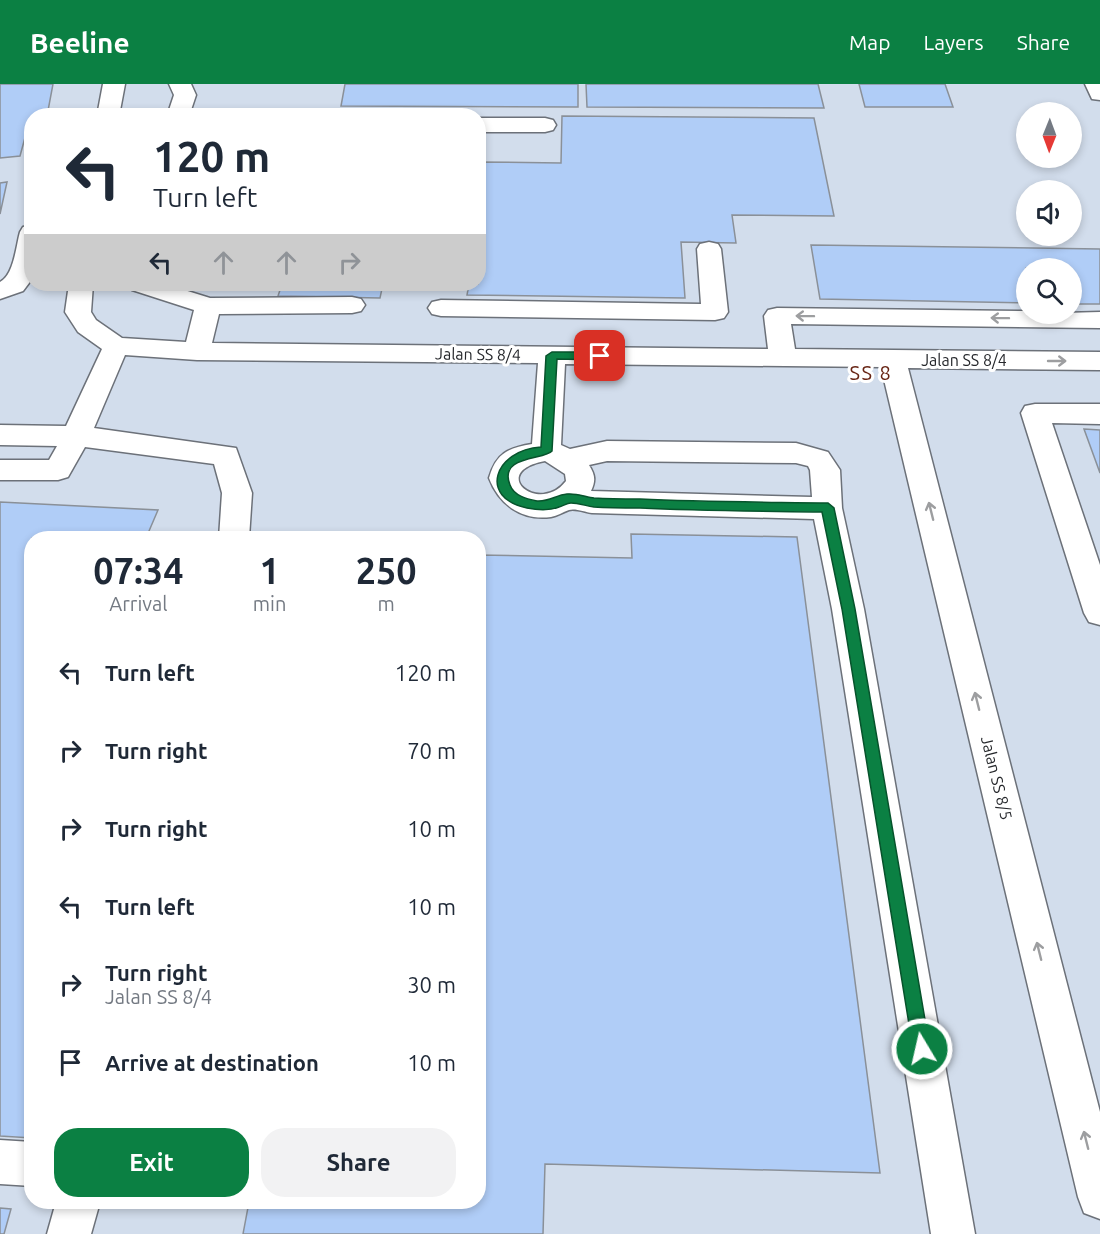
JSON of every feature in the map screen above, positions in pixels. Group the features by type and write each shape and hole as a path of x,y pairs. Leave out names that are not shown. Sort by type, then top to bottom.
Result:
{"street":[{"path":"110,108 114,84"},
{"path":"180,84 185,95 181,108"},
{"path":"1095,84 1100,94"},
{"path":"486,125 545,125"},
{"path":"709,249 719,357"},
{"path":"0,291 14,285 24,274"},
{"path":"0,470 58,470 76,436 116,346 87,326 78,312 80,291"},
{"path":"162,291 208,306 352,305"},
{"path":"435,354 442,296 715,312"},
{"path":"197,351 208,306"},
{"path":"783,358 777,316 1100,320"},
{"name":"Jalan SS 8/4","path":"116,346 197,351 1100,361"},
{"path":"552,356 557,455"},
{"name":"Jalan SS 8/5","path":"893,360 1100,1197"},
{"path":"1100,414 1035,413 1100,613"},
{"path":"0,435 76,436 226,455 237,493 234,531"},
{"path":"557,455 577,467 580,478 577,489 568,498 555,504 540,506 524,503 512,496 504,486 503,476 507,465 524,454 557,455 607,451 796,453 818,459 825,470 828,508 848,609 953,1234"},
{"path":"568,498 592,502 637,504 828,508"},
{"path":"0,1162 24,1164"},
{"path":"69,1234 76,1209"}],"shaded area":[{"path":"0,84 1100,84 1100,1234 0,1234"}],"building":[{"path":"0,84 53,84 48,108 24,108 24,141 20,156 0,158"},
{"path":"345,84 578,84 578,107 341,106"},
{"path":"586,84 818,84 824,108 587,107"},
{"path":"859,84 945,84 953,107 865,107"},
{"path":"562,116 814,118 834,216 732,215 736,243 681,242 685,298 467,295 468,291 486,291 486,162 561,163"},
{"path":"7,182 0,214 0,183"},
{"path":"811,245 1100,249 1100,304 1082,304 1082,258 1016,258 1016,303 820,299"},
{"path":"280,291 382,291 380,298 278,296"},
{"path":"1084,429 1100,430 1100,473"},
{"path":"0,502 158,510 149,531 24,531 24,1138 0,1136"},
{"path":"631,534 797,537 880,1173 545,1164 543,1234 243,1234 248,1209 486,1209 486,555 632,558"},
{"path":"0,1208 11,1209 4,1234 0,1234"}],"district":[{"name":"SS 8","path":"871,372"}],"route":[{"path":"600,356 552,356 546,451 531,452 517,457 507,465 503,476 504,486 512,496 524,503 540,506 555,504 568,498 592,502 828,508 848,609 922,1049"}]}
